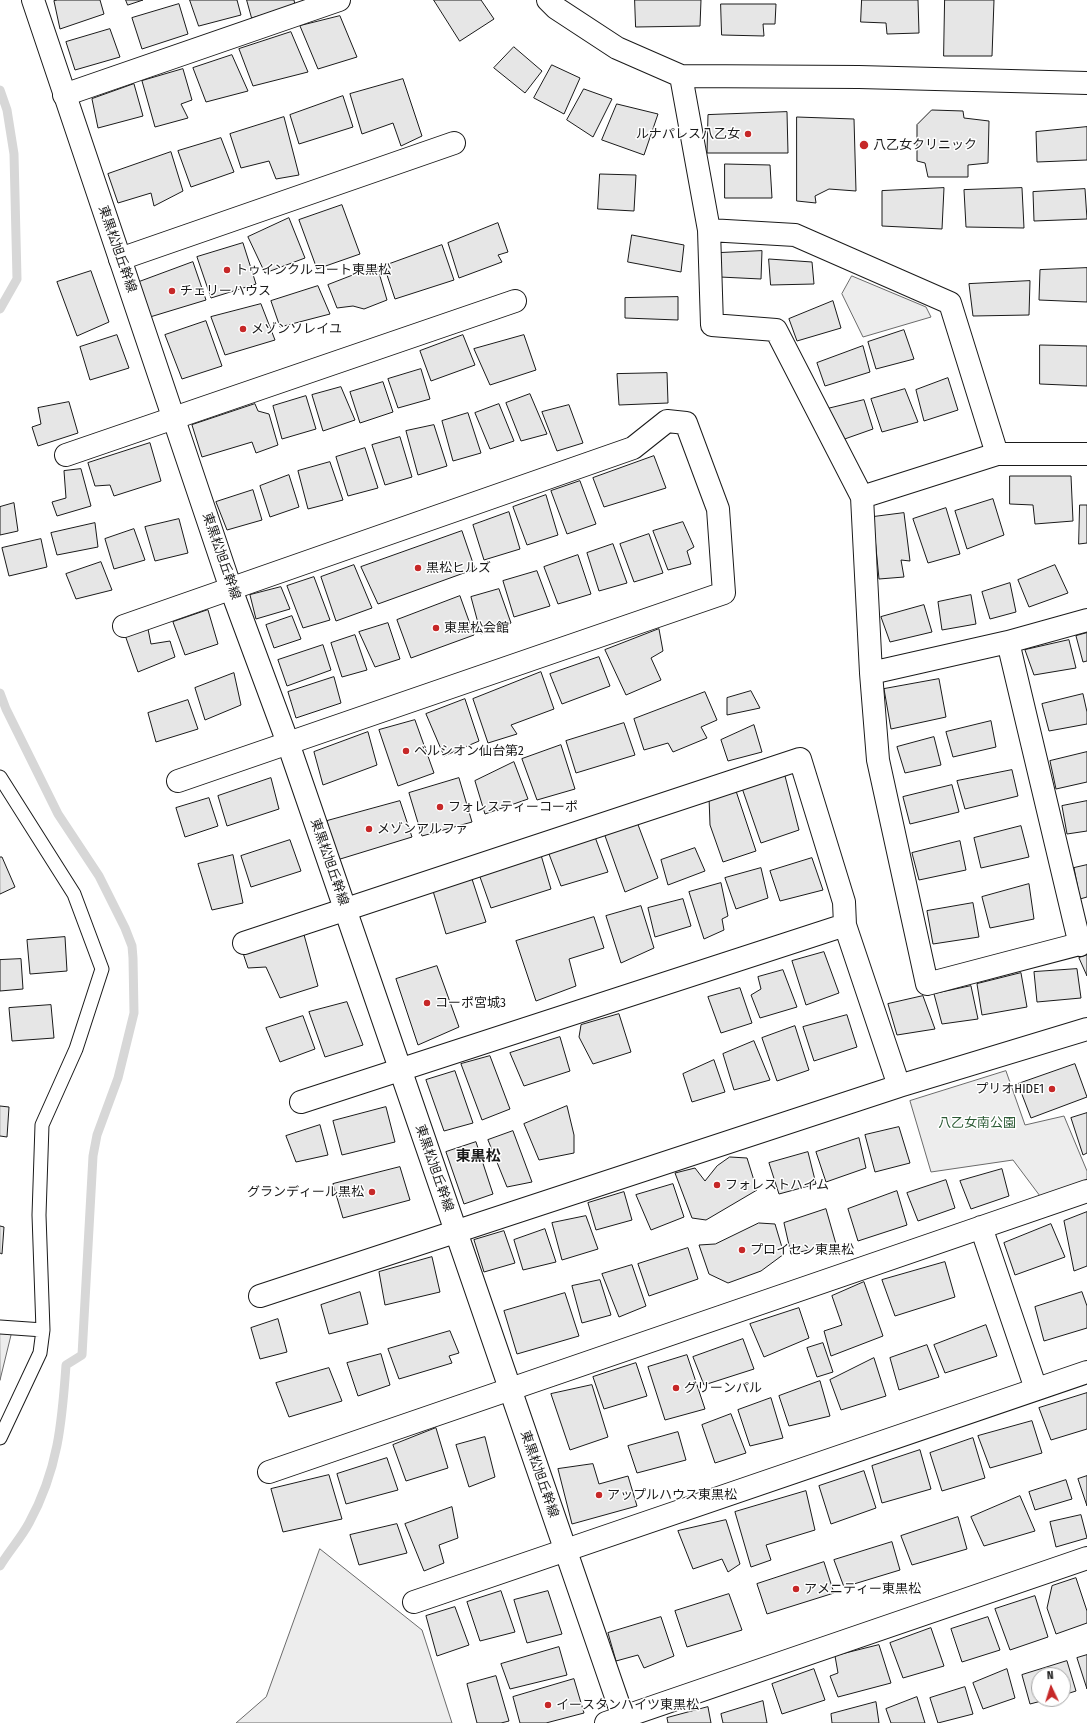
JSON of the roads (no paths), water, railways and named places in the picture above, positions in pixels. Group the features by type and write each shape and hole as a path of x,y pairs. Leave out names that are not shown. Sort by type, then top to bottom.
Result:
{"street":[{"name":"東黒松旭丘幹線","path":"33,0 231,589 288,743 565,1550 618,1721"},
{"path":"64,95 339,0"},
{"path":"548,0 556,8 617,48 681,76 859,77 1087,83"},
{"path":"681,76 709,230 712,325 776,330 862,497 871,673 878,760 927,984 1084,943 1008,642"},
{"path":"120,259 454,143"},
{"path":"709,230 795,235 950,303 997,454"},
{"path":"66,455 175,419 515,301"},
{"path":"124,626 633,448 666,421 686,422 718,509 724,593 178,781"},
{"path":"862,497 997,454 1087,454"},
{"path":"871,673 1008,642 1087,620"},
{"path":"244,943 800,759 844,902 845,925 899,1086"},
{"path":"301,1102 845,925"},
{"path":"260,1296 899,1086 1087,1029"},
{"path":"269,1472 1087,1190"},
{"path":"981,1227 1036,1389"},
{"path":"414,1602 1087,1372"},
{"path":"618,1721 1087,1558"}],"lane":[{"path":"0,777 74,894 102,970 76,1049 42,1125 39,1215 43,1330 40,1353 0,1438"},
{"path":"0,1327 43,1330"}],"waterway":[{"path":"0,90 7,110 14,154 17,279 0,309"},
{"path":"0,693 6,709 58,814 99,876 125,928 132,946 134,1013 118,1078 97,1135 93,1156 82,1355 66,1365 63,1407 57,1446 39,1503 29,1523 0,1566"}],"place":[{"name":"ルナパレス八乙女","path":"748,134"},
{"name":"八乙女クリニック","path":"864,145"},
{"name":"トゥインクルコート東黒松","path":"227,270"},
{"name":"チェリーハウス","path":"172,291"},
{"name":"メゾンソレイユ","path":"243,329"},
{"name":"黒松ヒルズ","path":"418,568"},
{"name":"東黒松会館","path":"436,628"},
{"name":"ベルシオン仙台第2","path":"406,751"},
{"name":"フォレスティーコーポ","path":"440,807"},
{"name":"メゾンアルファ","path":"369,829"},
{"name":"コーポ宮城3","path":"427,1003"},
{"name":"プリオHIDE1","path":"1052,1089"},
{"name":"フォレストハイム","path":"717,1185"},
{"name":"グランディール黒松","path":"372,1192"},
{"name":"プロイセン東黒松","path":"742,1250"},
{"name":"グリーンパル","path":"676,1388"},
{"name":"アップルハウス東黒松","path":"599,1495"},
{"name":"アメニティー東黒松","path":"796,1589"},
{"name":"イースタンハイツ東黒松","path":"548,1705"}],"district":[{"name":"東黒松","path":"478,1157"}],"park label":[{"name":"八乙女南公園","path":"977,1123"}]}
